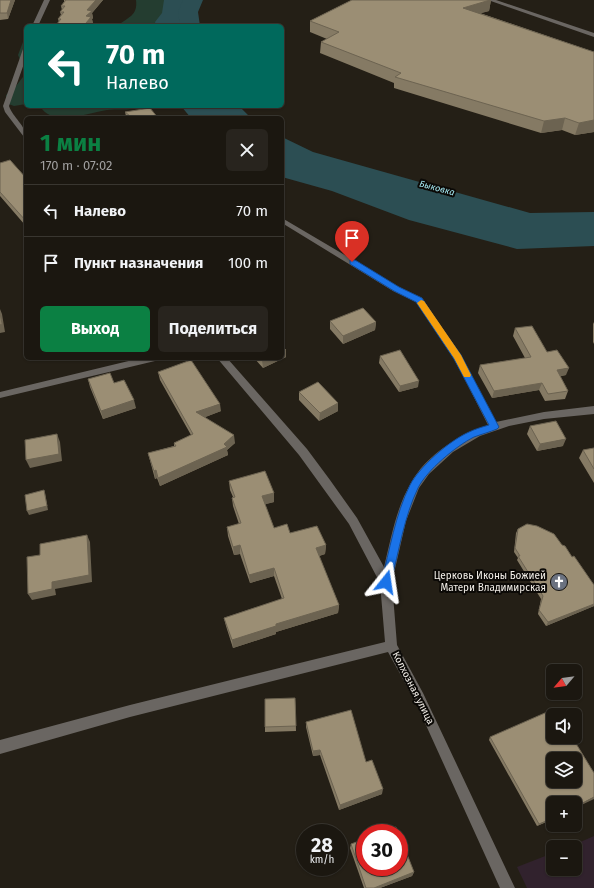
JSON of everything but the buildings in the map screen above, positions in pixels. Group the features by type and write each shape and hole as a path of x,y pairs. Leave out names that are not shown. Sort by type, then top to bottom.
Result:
{"street":[{"path":"36,24 47,0"},
{"path":"491,0 594,34"},
{"path":"24,55 6,106 8,112 24,133"},
{"path":"284,221 396,289 419,300 458,357 494,427"},
{"path":"0,395 147,360"},
{"name":"Колхозная улица","path":"224,360 303,452 322,477 353,521 386,582 392,646 425,709 508,888"},
{"path":"386,582 406,508 414,486 423,472 453,446 472,434 494,427 541,416 594,410"},
{"path":"0,747 130,711 392,646"}],"shaded area":[{"path":"594,836 594,888 527,888 517,867 546,856 546,876 582,876 582,841"}],"green space":[{"path":"136,0 167,0 161,24 120,24 134,13"},
{"path":"24,39 24,68 18,55"},
{"path":"24,76 24,104 14,106 6,103 6,95 16,86"},
{"path":"42,108 134,108 100,111 76,116 53,116 46,113"}],"water":[{"path":"164,0 187,0 179,19 183,24 156,24 155,22 162,13"},
{"path":"183,108 241,108 249,116 189,116"},
{"path":"284,138 313,152 530,213 594,212 594,246 517,249 409,220 332,191 284,178"}],"waterway":[{"name":"Быковка","path":"190,24 188,12 193,0"}],"slow traffic":[{"path":"421,303 458,357 467,375"}],"place":[{"name":"Церковь Иконы Божией Матери Владимирская","path":"559,582"}],"route":[{"path":"352,262 396,289 419,300 458,357 494,427 472,434 462,440 423,472 414,486 406,508 386,582"}]}
